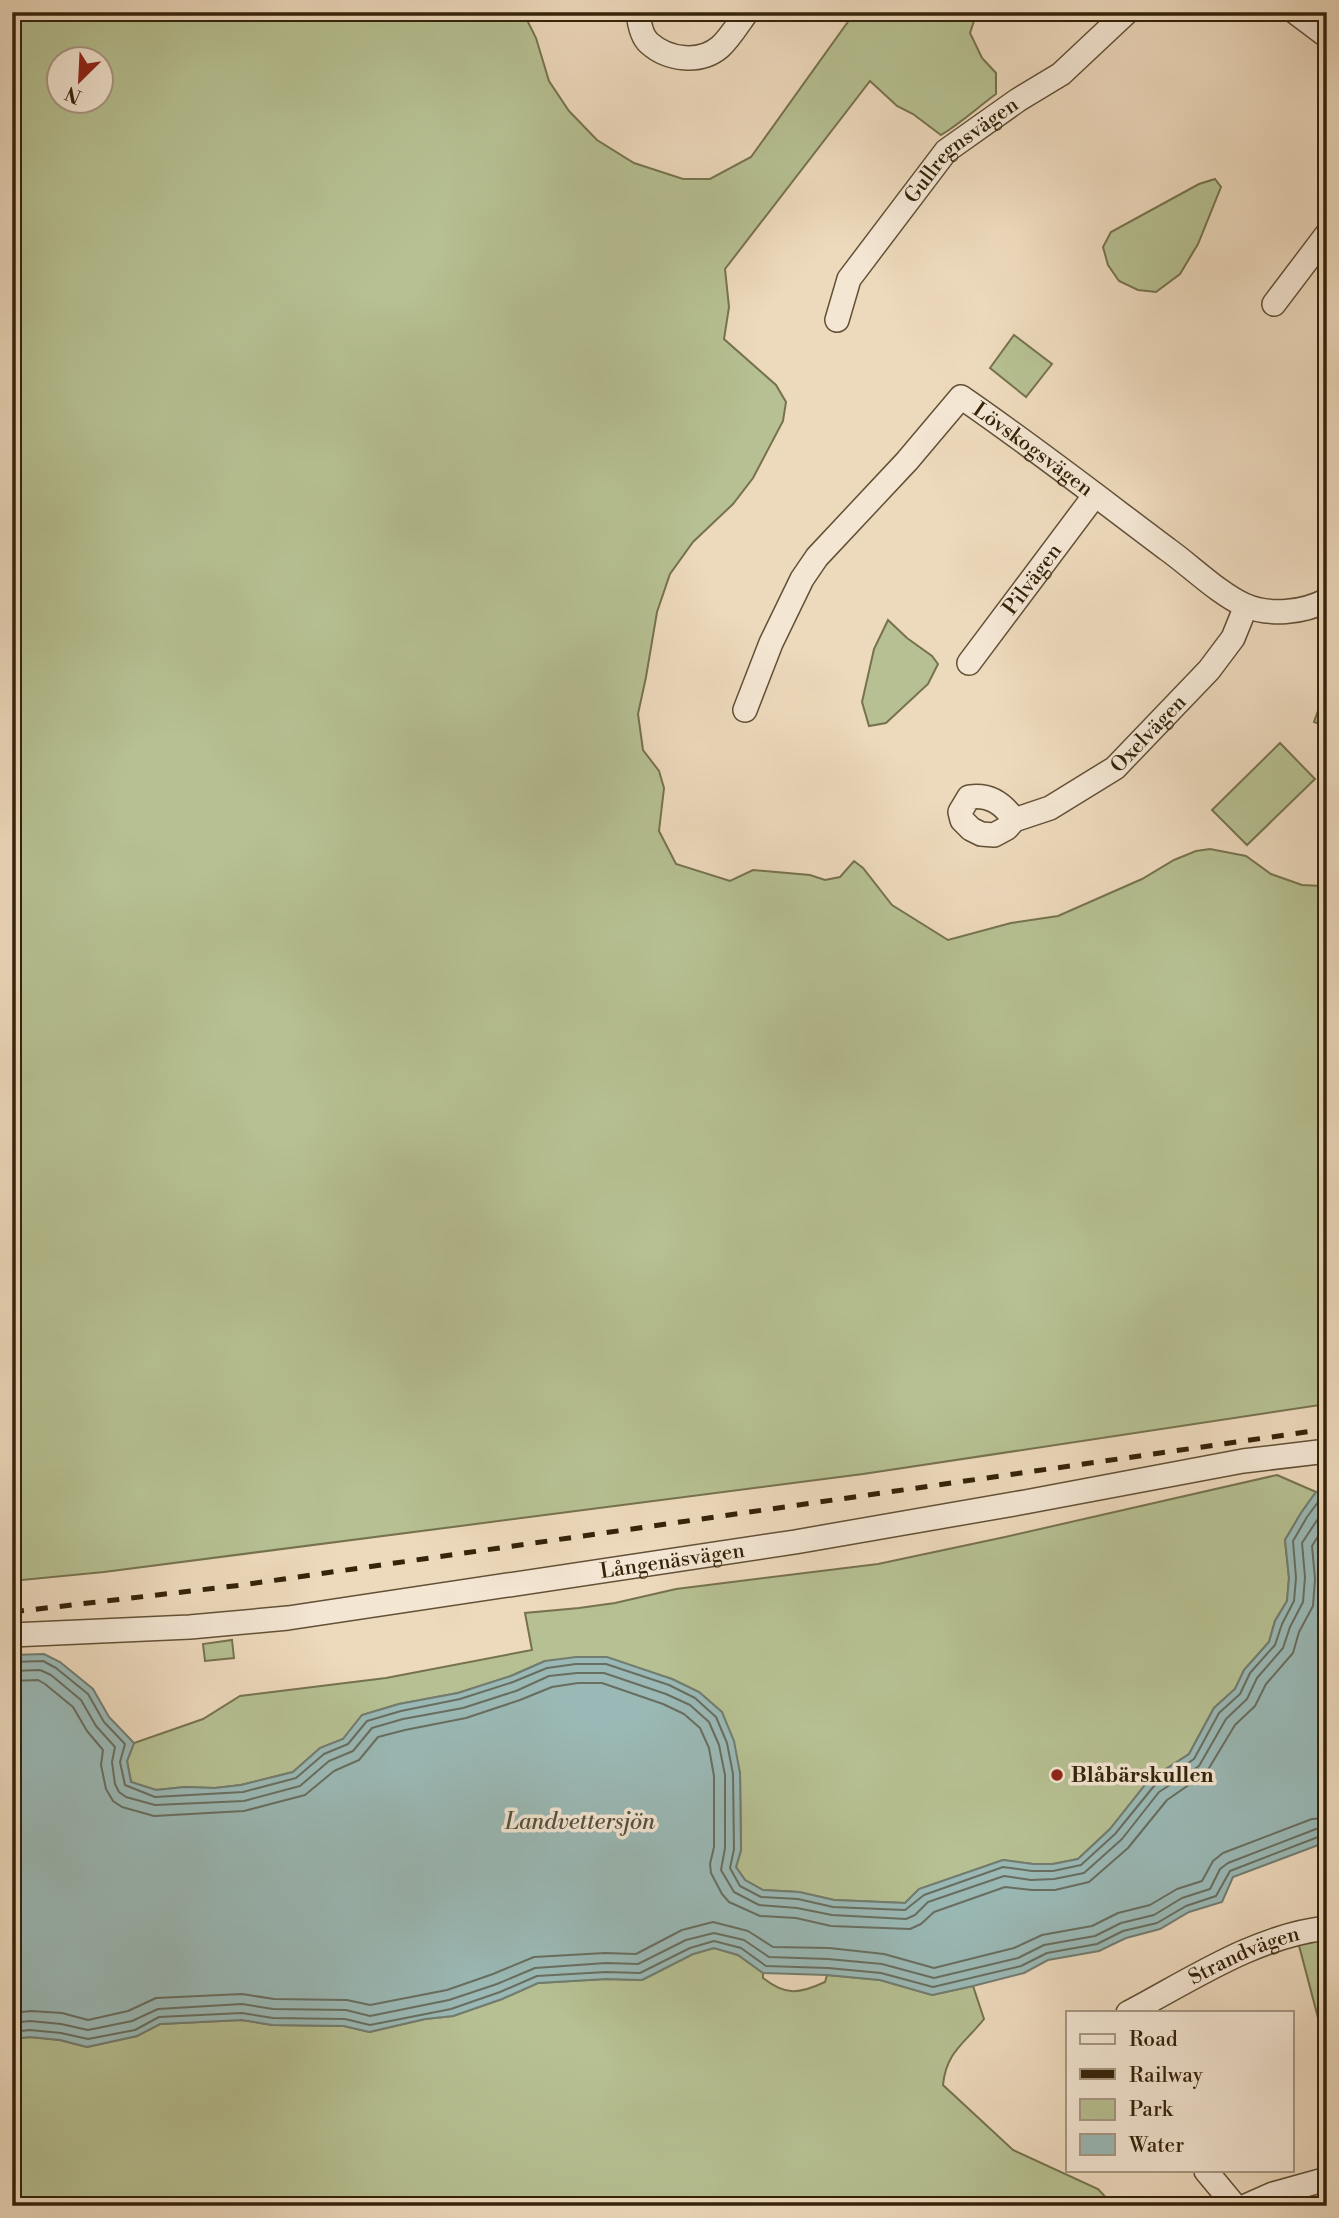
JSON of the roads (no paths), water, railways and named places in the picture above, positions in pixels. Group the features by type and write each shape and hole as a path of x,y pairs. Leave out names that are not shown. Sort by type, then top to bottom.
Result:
{"street":[{"path":"638,12 639,23 647,42 663,52 691,59 720,47 747,12"},
{"name":"Gullregnsvägen","path":"837,320 849,279 947,150 1018,100 1061,74 1127,12"},
{"path":"1295,12 1327,36"},
{"path":"1274,304 1327,234"},
{"name":"Lövskogsvägen","path":"745,710 771,643 802,579 817,557 907,461 961,397 1246,606 1283,611 1304,609 1327,600"},
{"name":"Pilvägen","path":"969,663 1095,495"},
{"name":"Oxelvägen","path":"1014,820 1049,808 1115,768 1209,670 1233,638 1246,606"},
{"name":"Långenäsvägen","path":"12,1635 190,1627 288,1618 795,1542 1243,1461 1327,1451"},
{"name":"Strandvägen","path":"1132,2011 1245,1952 1292,1935 1327,1928"},
{"path":"1207,2172 1235,2206"},
{"path":"1246,2206 1273,2194 1327,2179"}],"water":[{"name":"Landvettersjön","path":"1327,1487 1327,1844 1233,1877 1222,1902 1189,1912 1160,1929 1126,1938 1099,1951 1048,1960 1024,1973 932,1995 880,1980 763,1973 738,1955 714,1948 693,1954 642,1980 538,1983 453,2016 425,2019 369,2032 344,2026 272,2025 242,2020 160,2024 137,2036 87,2047 60,2040 30,2037 12,2039 12,1655 44,1654 60,1662 93,1689 109,1717 134,1743 127,1761 131,1782 156,1790 241,1785 293,1772 320,1748 343,1739 362,1715 399,1704 458,1693 511,1676 545,1661 607,1657 672,1679 699,1692 722,1712 734,1741 740,1773 741,1850 736,1867 745,1880 763,1890 799,1892 834,1900 905,1903 919,1889 1003,1860 1053,1864 1078,1859 1110,1829 1149,1780 1189,1754 1214,1708 1235,1689 1244,1670 1269,1642 1275,1621 1287,1601 1289,1578 1285,1540 1316,1492"}],"railway":[{"path":"12,1612 242,1585 1327,1429"}],"place":[{"name":"Blåbärskullen","path":"1057,1775"}]}
